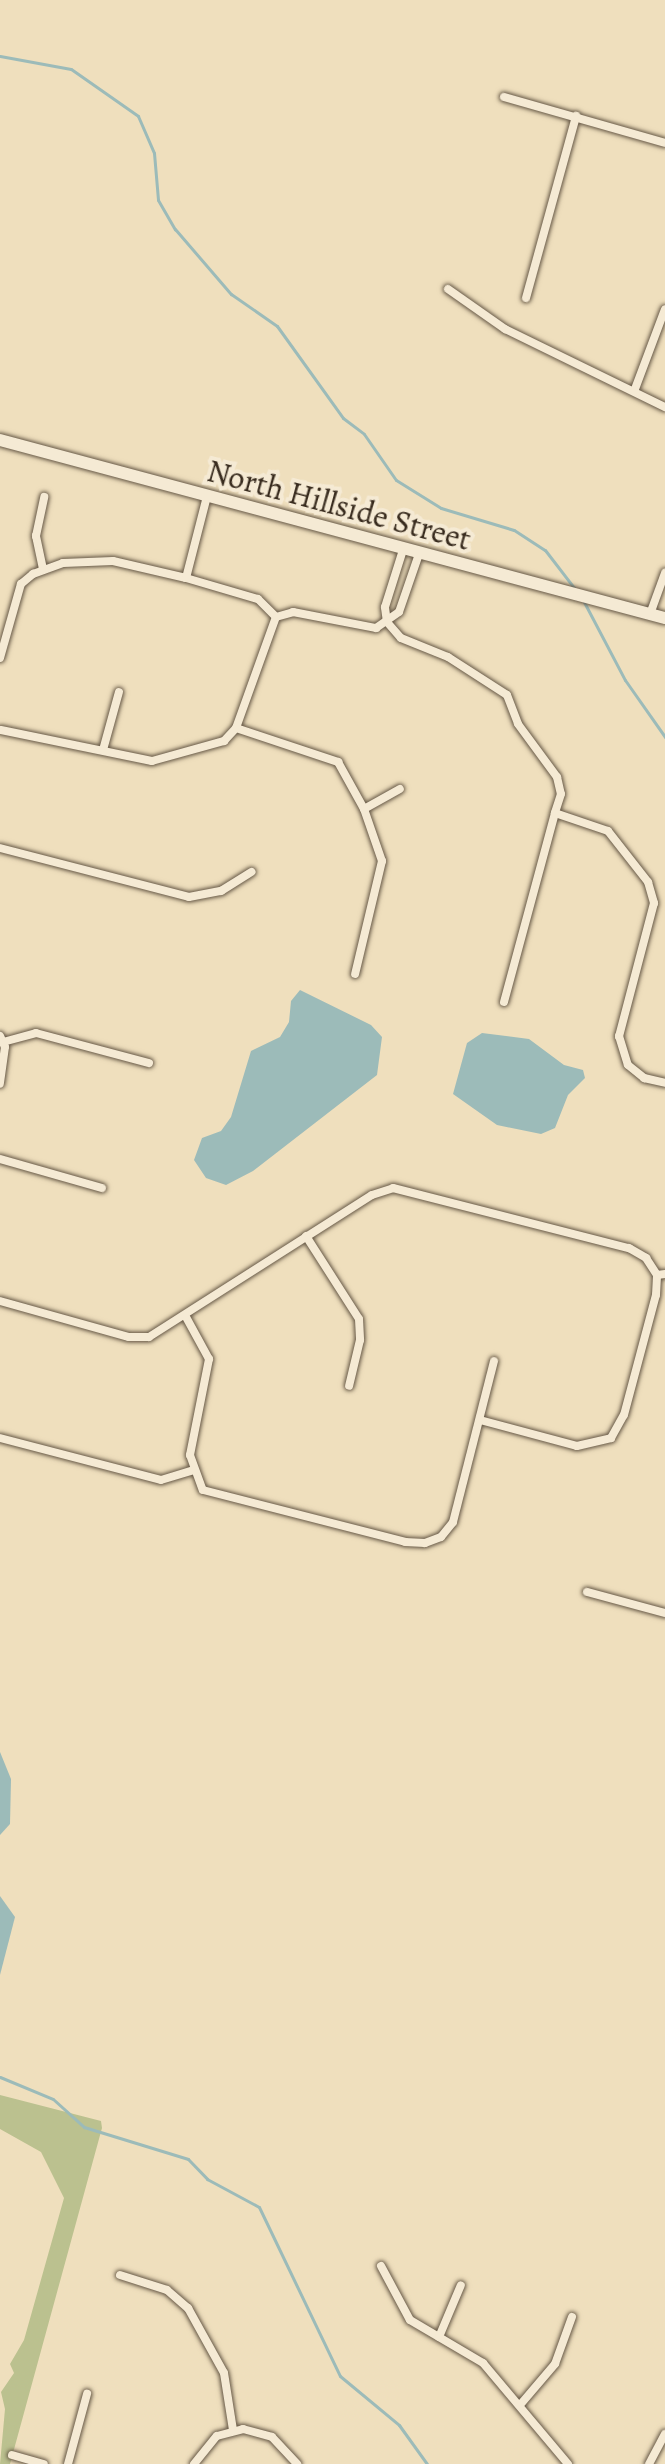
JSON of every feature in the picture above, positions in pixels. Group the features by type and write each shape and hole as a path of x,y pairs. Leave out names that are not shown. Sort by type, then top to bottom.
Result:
{"main road":[{"name":"North Hillside Street","path":"0,440 665,618"}],"street":[{"path":"504,97 665,143"},
{"path":"526,298 576,116"},
{"path":"448,289 505,329 635,389 665,407"},
{"path":"635,389 665,309"},
{"path":"186,578 207,496"},
{"path":"43,569 36,536 44,497"},
{"path":"403,550 385,607 387,622 401,638 448,657 507,695 518,724 557,777 561,794 504,1002"},
{"path":"276,617 293,612 363,628 387,622 399,612 419,554"},
{"path":"0,658 21,584 43,569 99,559 186,578 258,599 276,617"},
{"path":"650,614 665,573"},
{"path":"0,729 139,760 162,759 224,741 236,728 276,617"},
{"path":"103,750 119,692"},
{"path":"236,728 338,762 364,809 382,861 355,974"},
{"path":"364,809 400,789"},
{"path":"555,813 608,831 653,892 654,903 619,1036 628,1065 644,1078 665,1083"},
{"path":"0,848 189,897 221,891 252,872"},
{"path":"0,1084 2,1039 36,1033 149,1063"},
{"path":"0,1159 102,1188"},
{"path":"0,1301 129,1337 157,1335 379,1191 400,1188 629,1248 646,1258 661,1274 624,1415 611,1438 577,1446 480,1420"},
{"path":"306,1236 359,1319 360,1340 349,1386"},
{"path":"186,1317 205,1344 210,1365 190,1455 193,1470 203,1490 223,1498 405,1542 425,1543 441,1537 453,1522 494,1361"},
{"path":"0,1438 161,1480 193,1470"},
{"path":"587,1592 665,1613"},
{"path":"381,2266 410,2320 483,2363 568,2464"},
{"path":"120,2275 167,2290 188,2308 224,2373 233,2430"},
{"path":"439,2337 461,2285"},
{"path":"520,2405 555,2364 572,2317"},
{"path":"68,2464 87,2394"},
{"path":"194,2464 209,2442 233,2430 272,2437 297,2464"},
{"path":"649,2464 665,2434"},
{"path":"12,2455 44,2464"}],"green space":[{"path":"0,2095 101,2121 102,2128 10,2464 0,2464 5,2409 1,2392 14,2373 10,2364 24,2340 64,2198 41,2152 0,2129"}],"water":[{"path":"300,990 371,1025 382,1037 377,1075 253,1171 226,1185 206,1178 194,1160 202,1138 221,1131 231,1117 251,1051 280,1037 289,1022 291,1001"},
{"path":"482,1033 529,1039 564,1065 583,1070 585,1078 568,1095 555,1128 541,1134 497,1125 453,1094 467,1043"},
{"path":"0,1752 11,1779 10,1824 0,1835"},
{"path":"0,1896 15,1917 0,1975"}],"waterway":[{"path":"0,56 71,69 138,116 154,153 158,200 175,229 231,294 277,326 343,418 364,434 396,480 441,508 514,530 545,550 575,589"},
{"path":"584,602 625,680 665,737"},
{"path":"0,2077 53,2099 84,2127 188,2159 207,2179 259,2207 340,2376 399,2425 427,2464"}]}
